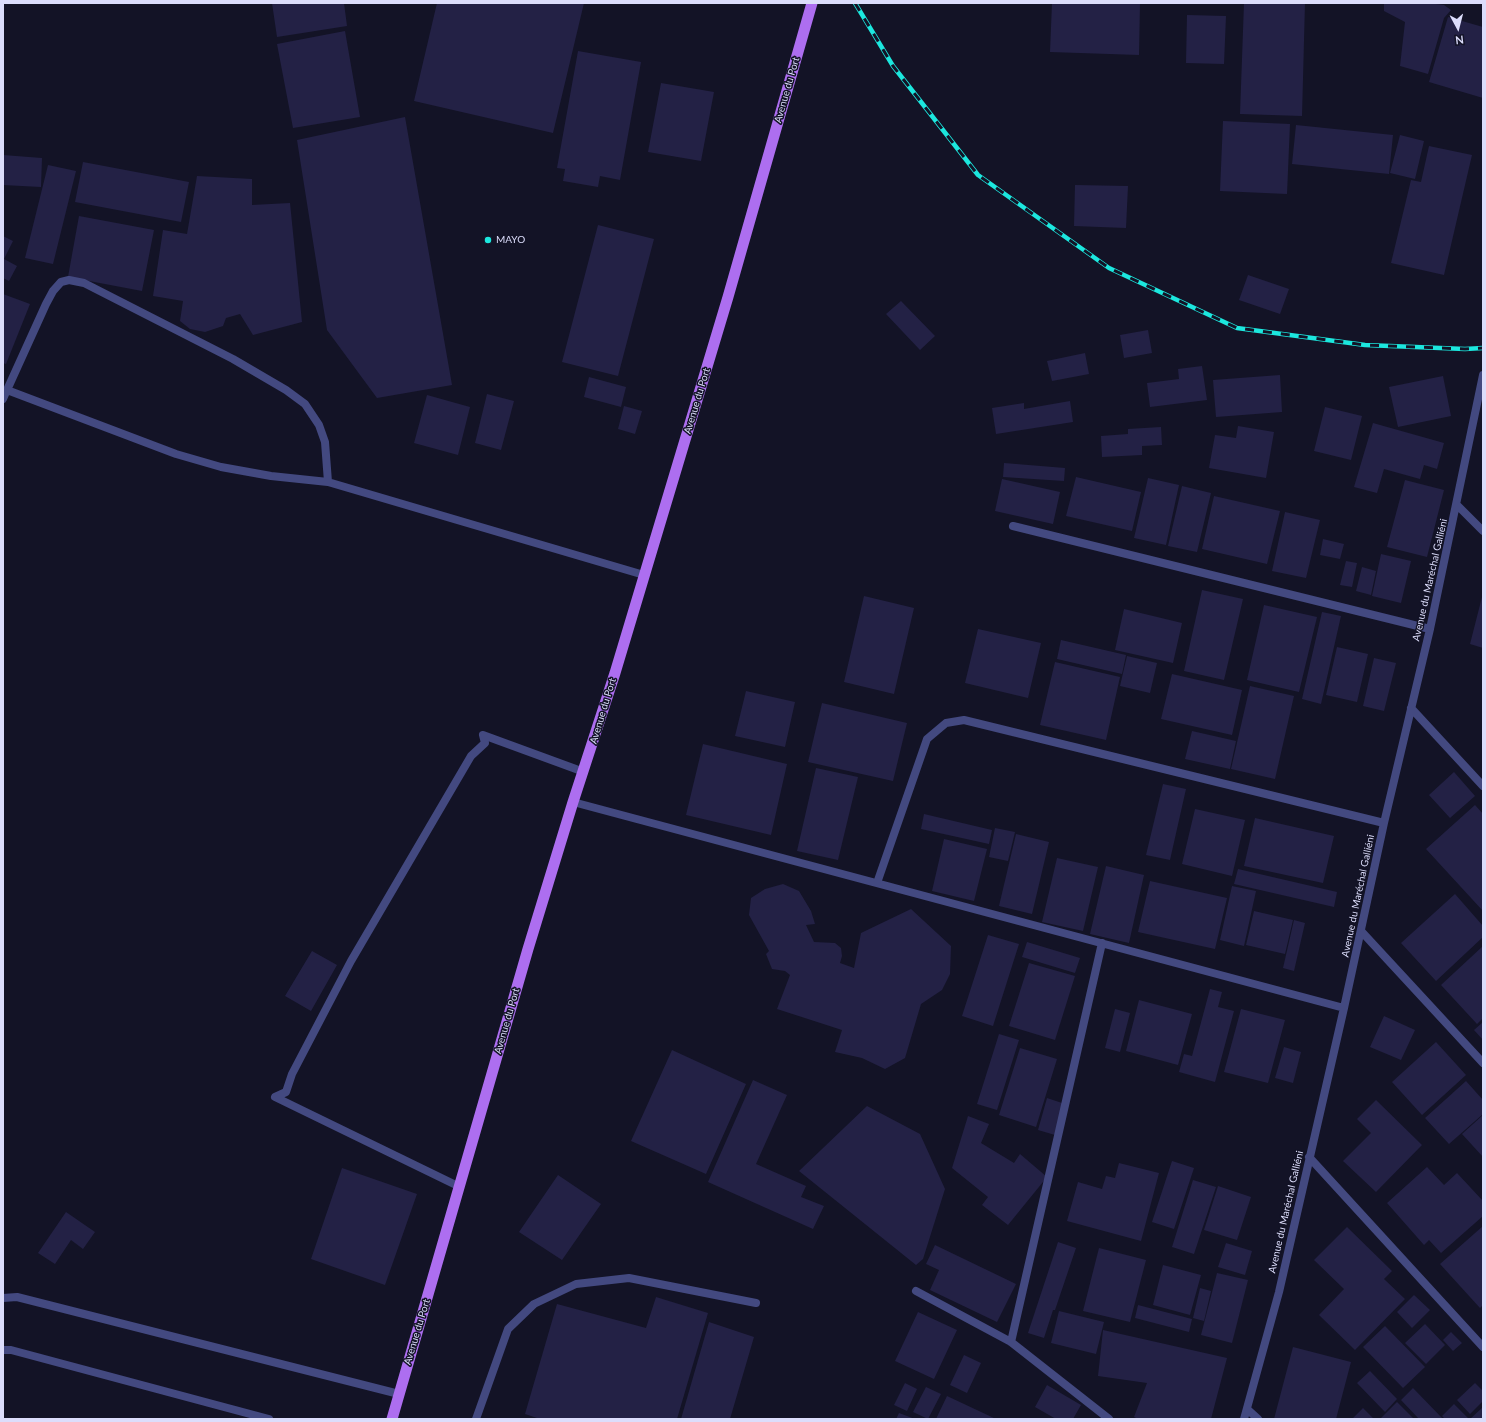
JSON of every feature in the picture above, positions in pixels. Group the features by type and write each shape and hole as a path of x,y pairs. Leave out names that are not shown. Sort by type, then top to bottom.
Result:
{"main road":[{"name":"Avenue du Port","path":"392,1419 528,949 573,802 584,772 728,297 812,3"}],"street":[{"path":"3,399 46,304 61,282 69,280 84,284 233,359 286,390 305,404 319,425 325,442 328,482"},
{"name":"Avenue du Maréchal Galliéni","path":"1244,1419 1278,1292 1344,1008 1384,824 1430,629 1457,506 1483,375"},
{"path":"7,390 176,454 221,467 271,476 328,482 644,575"},
{"path":"1457,506 1483,531"},
{"path":"1013,526 1430,629"},
{"path":"1411,708 1483,786"},
{"path":"877,883 927,739 946,723 964,720 1384,824"},
{"path":"460,1187 275,1097 286,1092 292,1074 351,961 471,756 485,743 483,735 584,772"},
{"path":"573,802 1344,1008"},
{"path":"1361,931 1483,1063"},
{"path":"1012,1342 1102,943"},
{"path":"1309,1157 1483,1347"},
{"path":"476,1419 508,1329 534,1304 576,1284 629,1278 756,1303"},
{"path":"916,1291 1012,1342 1109,1419"},
{"path":"3,1298 17,1297 399,1394"},
{"path":"3,1350 11,1350 269,1419"},
{"path":"1247,1409 1258,1419"}],"building":[{"path":"272,3 344,3 347,26 277,37"},
{"path":"437,3 584,3 553,133 414,101"},
{"path":"1052,3 1140,3 1139,55 1050,52"},
{"path":"1244,3 1305,3 1302,116 1240,114"},
{"path":"1384,3 1436,3 1444,5 1451,10 1444,18 1428,74 1400,66 1405,22 1384,11"},
{"path":"1187,15 1226,16 1224,64 1186,63"},
{"path":"1448,17 1483,27 1483,98 1429,82"},
{"path":"345,31 360,117 293,128 277,44"},
{"path":"578,51 641,62 620,180 600,176 598,187 563,181 565,169 557,168"},
{"path":"661,83 714,92 701,161 648,152"},
{"path":"405,117 452,385 377,398 327,330 297,140"},
{"path":"1223,121 1290,124 1287,194 1220,191"},
{"path":"1296,125 1393,135 1389,174 1292,164"},
{"path":"1400,135 1424,141 1415,179 1390,173"},
{"path":"1429,146 1472,155 1444,275 1391,263 1411,180 1421,182"},
{"path":"3,155 42,158 41,187 3,185"},
{"path":"83,162 189,182 181,222 75,202"},
{"path":"48,165 76,171 53,264 25,258"},
{"path":"197,176 252,179 252,205 290,203 302,322 253,335 240,314 226,318 223,326 205,332 190,329 180,321 183,301 153,296 163,230 187,234"},
{"path":"1075,185 1128,186 1126,228 1074,226"},
{"path":"79,216 154,230 142,291 68,277"},
{"path":"598,225 654,239 618,376 562,362"},
{"path":"3,236 13,241 4,259 17,266 9,281 3,278"},
{"path":"1248,275 1289,289 1280,314 1239,300"},
{"path":"3,294 30,304 6,364 3,363"},
{"path":"901,301 935,336 920,350 886,314"},
{"path":"1148,330 1152,353 1124,358 1120,335"},
{"path":"1085,353 1089,374 1052,381 1047,361"},
{"path":"1202,366 1207,400 1150,407 1147,383 1179,379 1178,369"},
{"path":"1280,375 1282,412 1216,417 1213,380"},
{"path":"1443,376 1451,416 1398,427 1389,387"},
{"path":"589,377 626,387 621,407 584,397"},
{"path":"487,394 514,401 501,450 475,443"},
{"path":"427,395 470,407 458,455 414,443"},
{"path":"1070,401 1073,422 996,434 992,408 1024,403 1024,409"},
{"path":"624,406 642,411 635,434 618,429"},
{"path":"1325,407 1362,416 1351,460 1314,451"},
{"path":"1373,423 1444,443 1437,469 1424,465 1420,479 1384,469 1377,493 1354,487"},
{"path":"1238,426 1274,432 1266,478 1209,468 1215,435 1236,438"},
{"path":"1161,427 1162,445 1142,446 1142,455 1102,457 1101,436 1128,434 1128,429"},
{"path":"1004,463 1065,468 1064,481 1003,477"},
{"path":"1076,477 1141,492 1132,531 1066,516"},
{"path":"1148,478 1179,485 1166,545 1134,538"},
{"path":"1002,479 1060,492 1053,524 995,511"},
{"path":"1405,480 1444,490 1427,557 1387,547"},
{"path":"1182,486 1211,493 1197,552 1168,546"},
{"path":"1214,496 1280,511 1267,564 1202,549"},
{"path":"1285,512 1320,520 1306,578 1272,571"},
{"path":"1323,539 1344,544 1340,559 1320,555"},
{"path":"1381,554 1411,561 1401,603 1372,596"},
{"path":"1346,561 1357,563 1352,587 1340,585"},
{"path":"1362,567 1376,571 1371,595 1356,591"},
{"path":"1202,590 1243,599 1224,680 1184,671"},
{"path":"864,596 914,608 894,694 844,682"},
{"path":"1483,597 1483,648 1470,644"},
{"path":"1264,605 1317,617 1299,692 1247,680"},
{"path":"1124,609 1182,623 1173,663 1115,650"},
{"path":"1322,612 1341,616 1321,704 1302,699"},
{"path":"978,629 1041,643 1028,698 965,683"},
{"path":"1061,640 1126,655 1122,674 1057,659"},
{"path":"1337,647 1368,654 1357,702 1326,695"},
{"path":"1127,656 1157,663 1150,693 1120,686"},
{"path":"1374,658 1396,663 1384,711 1363,706"},
{"path":"1055,662 1120,677 1106,740 1040,725"},
{"path":"1172,674 1242,690 1232,735 1161,719"},
{"path":"1250,686 1294,696 1275,779 1231,769"},
{"path":"746,691 795,702 785,747 735,736"},
{"path":"822,703 907,723 893,781 808,762"},
{"path":"1192,731 1236,741 1230,769 1185,759"},
{"path":"703,744 787,764 771,835 686,815"},
{"path":"816,768 858,777 838,860 797,851"},
{"path":"1454,772 1475,796 1450,818 1429,795"},
{"path":"1163,784 1186,789 1170,860 1146,855"},
{"path":"1475,805 1483,814 1483,911 1426,849"},
{"path":"1195,809 1245,820 1232,876 1182,864"},
{"path":"924,814 992,830 989,844 921,829"},
{"path":"1255,818 1334,836 1323,883 1244,866"},
{"path":"995,828 1015,832 1008,861 989,857"},
{"path":"1016,834 1049,842 1032,914 999,906"},
{"path":"944,839 987,849 974,901 932,891"},
{"path":"1057,858 1098,867 1083,931 1042,922"},
{"path":"1106,866 1144,875 1129,943 1090,934"},
{"path":"1238,869 1337,892 1334,907 1234,884"},
{"path":"1150,881 1227,898 1215,949 1138,932"},
{"path":"783,884 799,891 811,911 815,924 806,925 814,942 835,943 841,948 842,956 840,963 854,968 861,933 911,909 951,946 950,974 942,990 921,1004 905,1058 885,1069 862,1058 835,1052 842,1030 777,1009 790,975 785,971 772,969 766,954 769,951 749,915 751,898 765,889"},
{"path":"1232,886 1256,891 1244,946 1220,940"},
{"path":"1455,894 1483,926 1483,937 1436,981 1401,943"},
{"path":"1254,911 1293,920 1285,954 1246,945"},
{"path":"1294,920 1305,923 1294,971 1283,968"},
{"path":"988,935 1019,944 993,1026 962,1016"},
{"path":"1027,942 1080,958 1075,973 1022,957"},
{"path":"1483,946 1483,1018 1477,1024 1441,985"},
{"path":"312,951 337,965 311,1011 285,996"},
{"path":"1029,963 1075,976 1055,1040 1009,1026"},
{"path":"1210,989 1222,992 1218,1007 1234,1011 1215,1082 1179,1072 1184,1054 1192,1056"},
{"path":"1139,1000 1192,1014 1178,1065 1126,1051"},
{"path":"1115,1009 1130,1013 1120,1052 1105,1048"},
{"path":"1241,1009 1285,1020 1268,1083 1224,1072"},
{"path":"1384,1016 1415,1030 1401,1060 1370,1047"},
{"path":"1483,1022 1483,1040 1474,1030"},
{"path":"999,1034 1019,1040 997,1110 977,1104"},
{"path":"1436,1042 1466,1075 1422,1115 1392,1082"},
{"path":"1284,1047 1301,1052 1293,1083 1275,1078"},
{"path":"1020,1048 1057,1059 1036,1127 999,1115"},
{"path":"672,1050 746,1084 706,1174 631,1141"},
{"path":"753,1080 787,1095 756,1164 806,1186 801,1197 824,1206 813,1229 708,1182"},
{"path":"1466,1081 1483,1100 1483,1114 1449,1144 1425,1118"},
{"path":"1047,1098 1065,1104 1055,1135 1038,1130"},
{"path":"1376,1100 1422,1145 1376,1192 1343,1161 1371,1133 1357,1119"},
{"path":"867,1106 920,1134 945,1189 923,1259 916,1265 799,1171"},
{"path":"1483,1115 1483,1157 1462,1134"},
{"path":"968,1116 989,1124 981,1143 1014,1163 1020,1154 1047,1177 1008,1225 982,1205 988,1197 952,1168"},
{"path":"1172,1161 1194,1168 1174,1229 1152,1222"},
{"path":"1119,1163 1159,1173 1141,1241 1067,1221 1078,1182 1102,1189 1106,1176 1115,1178"},
{"path":"1427,1167 1444,1185 1457,1173 1483,1201 1483,1216 1441,1253 1429,1240 1424,1245 1387,1203"},
{"path":"342,1168 417,1194 385,1285 311,1259"},
{"path":"558,1175 601,1204 562,1260 519,1232"},
{"path":"1193,1180 1216,1187 1194,1254 1172,1247"},
{"path":"1218,1186 1251,1197 1237,1240 1204,1230"},
{"path":"66,1212 95,1232 83,1249 71,1240 55,1264 38,1253"},
{"path":"1483,1226 1483,1305 1480,1308 1440,1264"},
{"path":"1347,1227 1392,1271 1384,1279 1405,1299 1355,1350 1319,1315 1344,1289 1314,1260"},
{"path":"1058,1242 1076,1248 1044,1338 1028,1333"},
{"path":"1226,1243 1252,1251 1245,1275 1218,1267"},
{"path":"935,1245 1016,1284 997,1322 930,1290 939,1270 926,1264"},
{"path":"1099,1248 1146,1260 1130,1322 1083,1311"},
{"path":"1163,1265 1201,1275 1190,1315 1153,1305"},
{"path":"1217,1273 1248,1280 1232,1343 1201,1335"},
{"path":"1200,1288 1211,1291 1204,1321 1193,1318"},
{"path":"1414,1295 1430,1310 1412,1328 1397,1312"},
{"path":"656,1297 708,1313 677,1419 540,1419 525,1414 557,1304 646,1328"},
{"path":"1138,1305 1192,1319 1189,1332 1135,1318"},
{"path":"1059,1311 1104,1322 1096,1354 1051,1343"},
{"path":"918,1312 957,1330 934,1379 895,1361"},
{"path":"709,1322 754,1337 730,1419 681,1419"},
{"path":"1425,1324 1445,1345 1426,1364 1405,1343"},
{"path":"1385,1326 1425,1367 1403,1388 1363,1347"},
{"path":"1103,1330 1227,1358 1211,1419 1138,1419 1134,1417 1147,1383 1098,1376"},
{"path":"1451,1332 1462,1343 1453,1351 1443,1340"},
{"path":"1293,1347 1351,1362 1336,1419 1274,1419"},
{"path":"964,1355 981,1363 967,1393 950,1385"},
{"path":"1370,1371 1397,1399 1385,1412 1357,1383"},
{"path":"905,1383 917,1389 907,1411 894,1405"},
{"path":"1475,1383 1483,1391 1483,1401 1470,1414 1457,1400"},
{"path":"1047,1385 1081,1405 1073,1419 1056,1419 1035,1407"},
{"path":"926,1387 941,1394 928,1419 913,1412"},
{"path":"1413,1388 1443,1419 1419,1419 1401,1400"},
{"path":"947,1396 996,1419 936,1419"},
{"path":"1397,1402 1414,1419 1380,1419"},
{"path":"1454,1404 1469,1419 1445,1419 1442,1416"},
{"path":"1483,1407 1483,1419 1470,1419"},
{"path":"1363,1408 1374,1419 1352,1419"},
{"path":"899,1413 915,1419 896,1419"}],"railway":[{"path":"855,3 893,66 978,175 1109,268 1237,328 1365,345 1465,349 1483,348"}],"place":[{"name":"MAYO","path":"488,240"}]}
